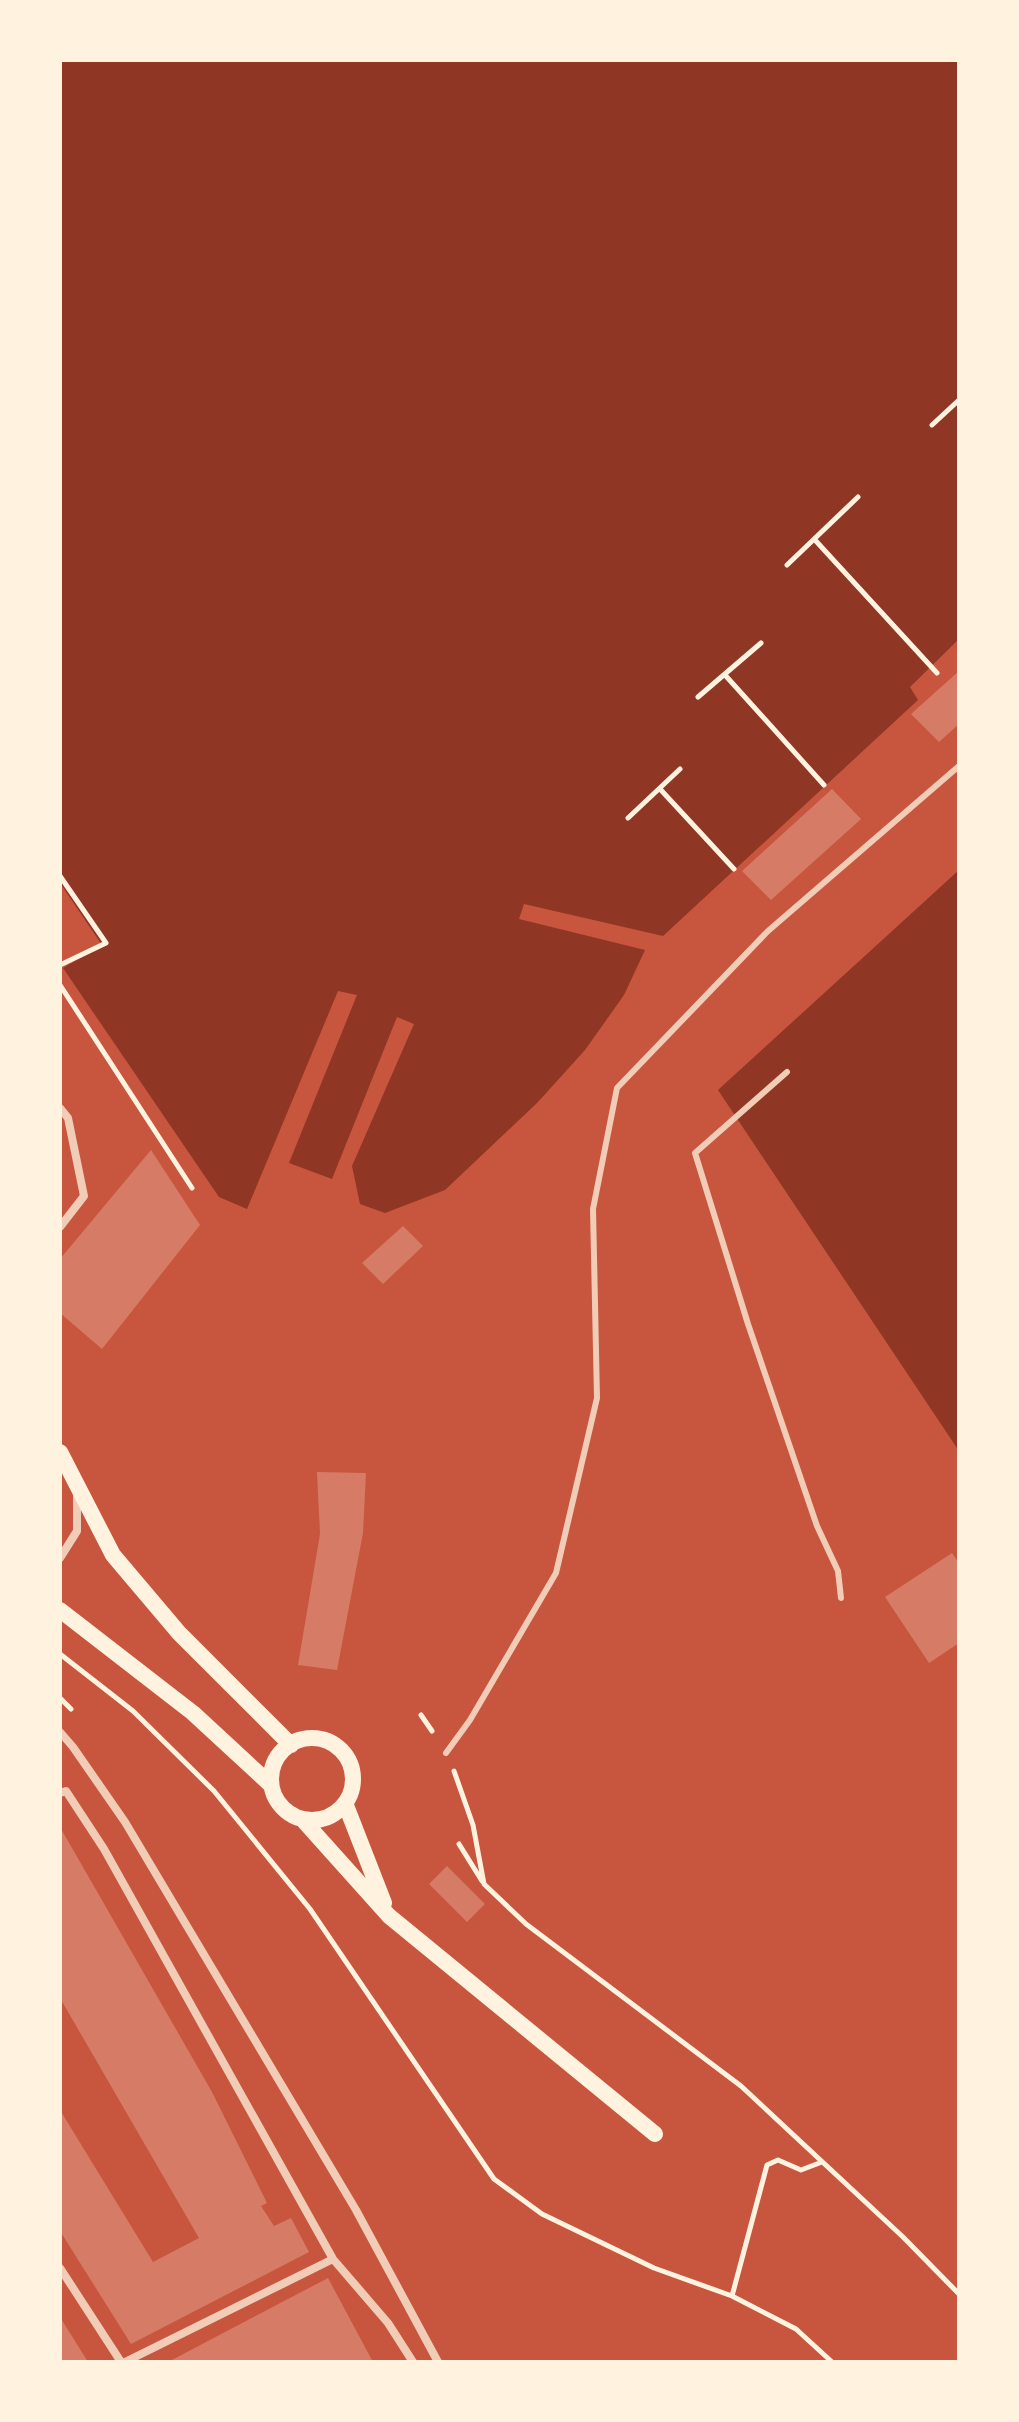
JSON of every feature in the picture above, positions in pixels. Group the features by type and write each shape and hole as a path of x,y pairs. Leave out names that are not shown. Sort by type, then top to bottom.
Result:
{"main road":[{"path":"60,1452 113,1555 179,1633 291,1745"},
{"path":"60,1610 193,1713 271,1785"},
{"path":"315,1738 326,1740 344,1753 353,1773 353,1784 345,1803 337,1812 326,1818 302,1819 282,1807 275,1797 271,1773 275,1762 291,1745 315,1738"},
{"path":"345,1803 389,1916"},
{"path":"302,1819 389,1916 655,2134"}],"street":[{"path":"60,1108 68,1118 84,1196 60,1227"},
{"path":"60,1558 77,1531 78,1505 74,1479"},
{"path":"60,1732 125,1822 356,2210 438,2362"},
{"path":"60,1793 66,1791 104,1849 333,2259 388,2323 413,2362"},
{"path":"60,2268 123,2362 333,2259"}],"lane":[{"path":"446,1753 470,1720 556,1573 597,1398 593,1209 617,1088 768,931 959,766"},
{"path":"787,1072 695,1153 748,1324 817,1526 838,1571 841,1598"}],"path":[{"path":"932,425 959,400"},
{"path":"787,565 858,497"},
{"path":"815,540 937,673"},
{"path":"698,697 761,643"},
{"path":"725,675 824,785"},
{"path":"628,818 680,769"},
{"path":"660,789 734,869"},
{"path":"60,876 106,943 60,965"},
{"path":"60,985 192,1188"},
{"path":"60,1654 133,1711 214,1791 310,1909 494,2179 542,2214 654,2268 732,2296 796,2329 832,2362"},
{"path":"421,1715 446,1753 473,1825 484,1884"},
{"path":"459,1844 484,1884 526,1924 741,2086 959,2294"},
{"path":"732,2296 767,2165 778,2160 801,2170 822,2162"}],"shaded area":[{"path":"60,60 959,60 959,639 910,687 918,700 663,936 524,904 519,919 645,950 624,995 585,1050 538,1102 445,1190 385,1213 360,1204 352,1166 414,1024 397,1017 332,1179 289,1163 357,995 338,991 247,1209 219,1197 63,968 102,945 60,883"},
{"path":"959,870 959,1451 718,1090"}],"building":[{"path":"959,671 959,724 939,742 911,714"},
{"path":"832,789 861,819 771,900 742,871"},
{"path":"151,1150 200,1225 102,1349 60,1313 60,1259"},
{"path":"403,1226 423,1246 383,1284 362,1263"},
{"path":"317,1472 366,1473 363,1533 337,1670 298,1665 320,1534"},
{"path":"952,1553 959,1563 959,1643 929,1663 885,1597"},
{"path":"60,1827 212,2092 267,2203 261,2206 274,2226 291,2218 309,2252 131,2344 60,2231 60,2110 153,2262 199,2238 60,1998"},
{"path":"447,1866 485,1904 467,1922 429,1884"},
{"path":"328,2278 373,2362 168,2362"},
{"path":"60,2317 88,2362 60,2362"}]}
